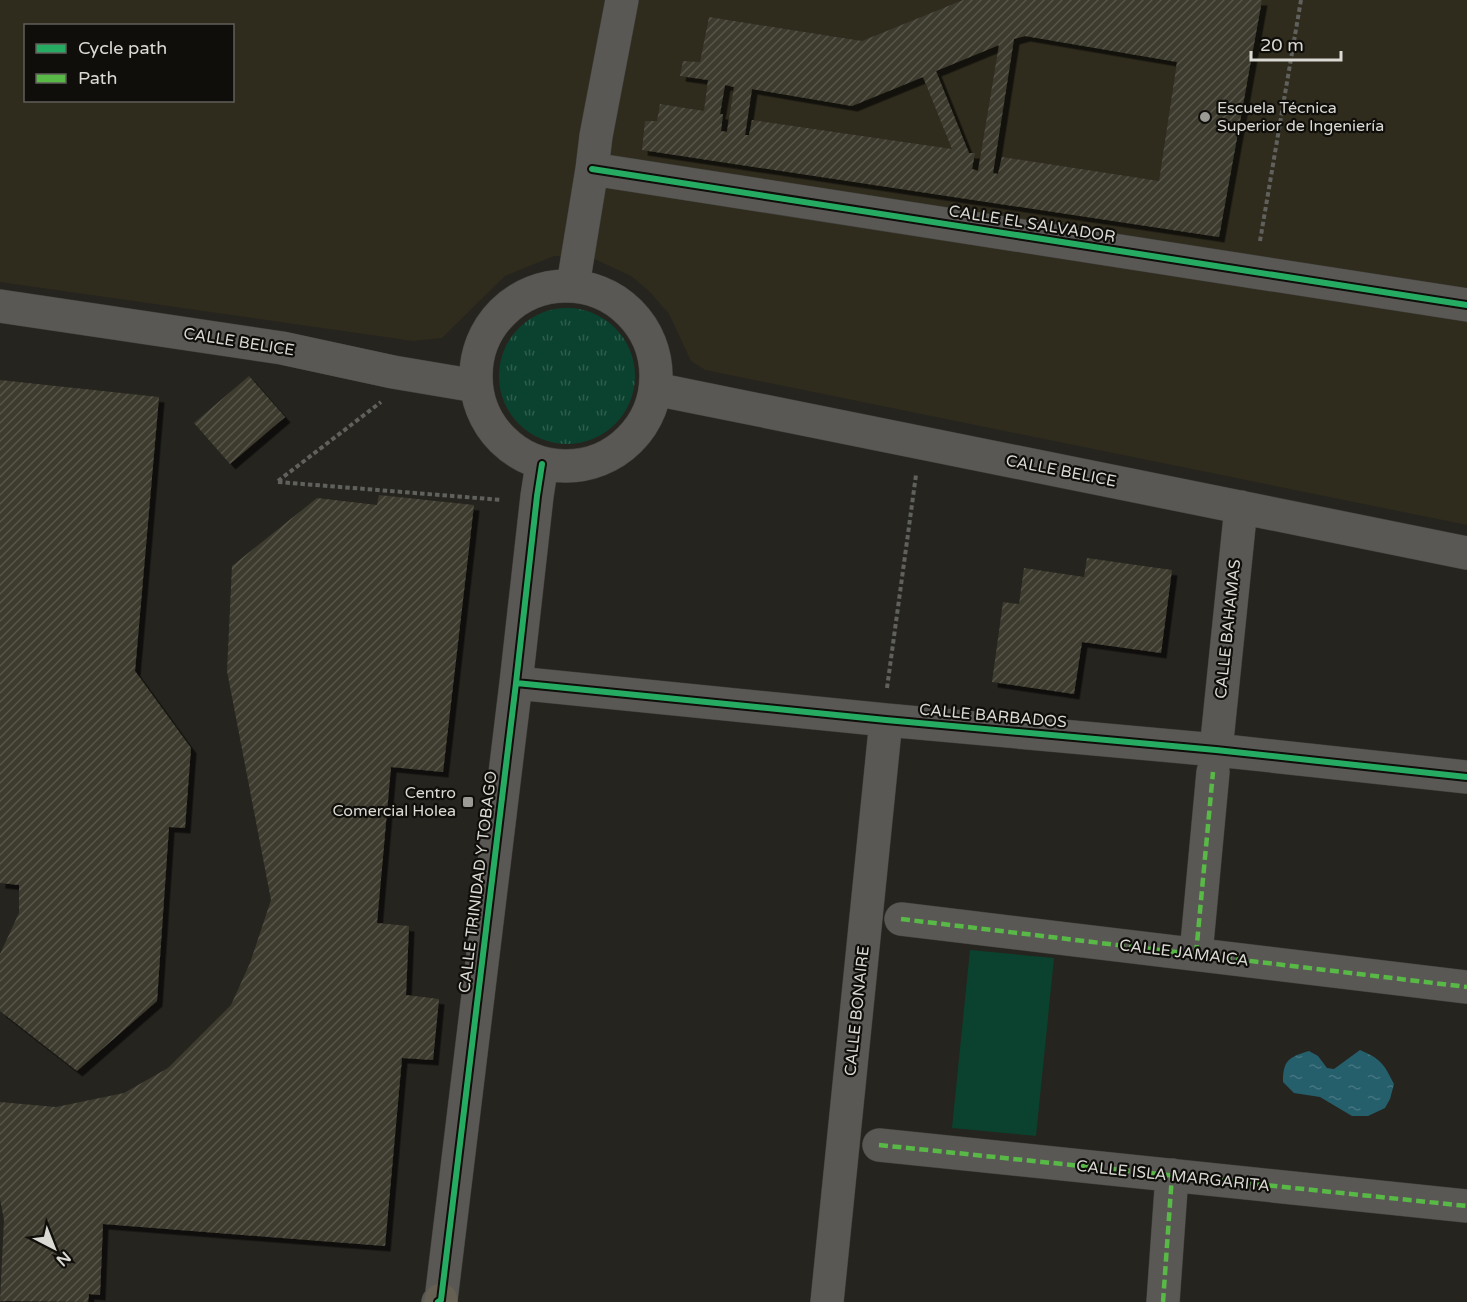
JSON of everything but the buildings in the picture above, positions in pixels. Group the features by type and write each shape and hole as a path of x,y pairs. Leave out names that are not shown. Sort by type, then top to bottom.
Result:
{"street":[{"path":"573,285 596,136 622,0"},
{"name":"CALLE EL SALVADOR","path":"592,169 1467,305"},
{"path":"573,285 591,289 619,302 637,320 653,352 656,365 655,389 644,421 622,447 592,463 576,466 542,464 518,453 497,435 482,412 475,372 480,346 492,323 511,304 534,291 573,285"},
{"name":"CALLE BELICE","path":"0,306 282,348 393,372 476,386"},
{"name":"CALLE BELICE","path":"655,389 1467,553"},
{"name":"CALLE TRINIDAD Y TOBAGO","path":"445,1301 542,464"},
{"name":"CALLE BAHAMAS","path":"1196,954 1241,507"},
{"name":"CALLE BARBADOS","path":"516,683 886,707 1215,761 1467,777"},
{"name":"CALLE BONAIRE","path":"827,1302 886,707"},
{"name":"CALLE JAMAICA","path":"901,919 1467,987"},
{"name":"CALLE ISLA MARGARITA","path":"879,1145 1467,1206"},
{"path":"1163,1302 1172,1175"}],"path":[{"path":"1260,242 1301,0"},
{"path":"381,402 278,482 502,500"},
{"path":"886,707 916,475"}],"shaded area":[{"path":"0,0 1467,0 1467,525 705,370 691,361 669,314 649,291 631,276 590,257 554,256 505,276 442,338 413,341 0,282"}],"green space":[{"path":"567,308 593,313 615,328 630,350 635,376 630,402 615,424 593,439 567,444 541,439 519,424 504,402 499,376 504,350 519,328 541,313"},
{"path":"970,950 1054,958 1036,1136 952,1128"}],"water":[{"path":"1360,1050 1381,1063 1394,1084 1385,1108 1368,1116 1352,1116 1320,1097 1294,1093 1283,1082 1286,1064 1296,1055 1309,1051 1318,1056 1327,1068 1334,1069"}],"marked path":[{"path":"1196,954 1213,772"},
{"path":"901,919 1467,987"},
{"path":"879,1145 1467,1206"},
{"path":"1163,1302 1172,1175"}],"cycle path":[{"path":"592,169 1467,305"},
{"path":"438,1302 441,1300 542,464"},
{"path":"516,683 1216,750 1467,777"}],"place":[{"name":"Escuela Técnica Superior de Ingeniería","path":"1205,117"},
{"name":"Centro Comercial Holea","path":"468,802"}]}
